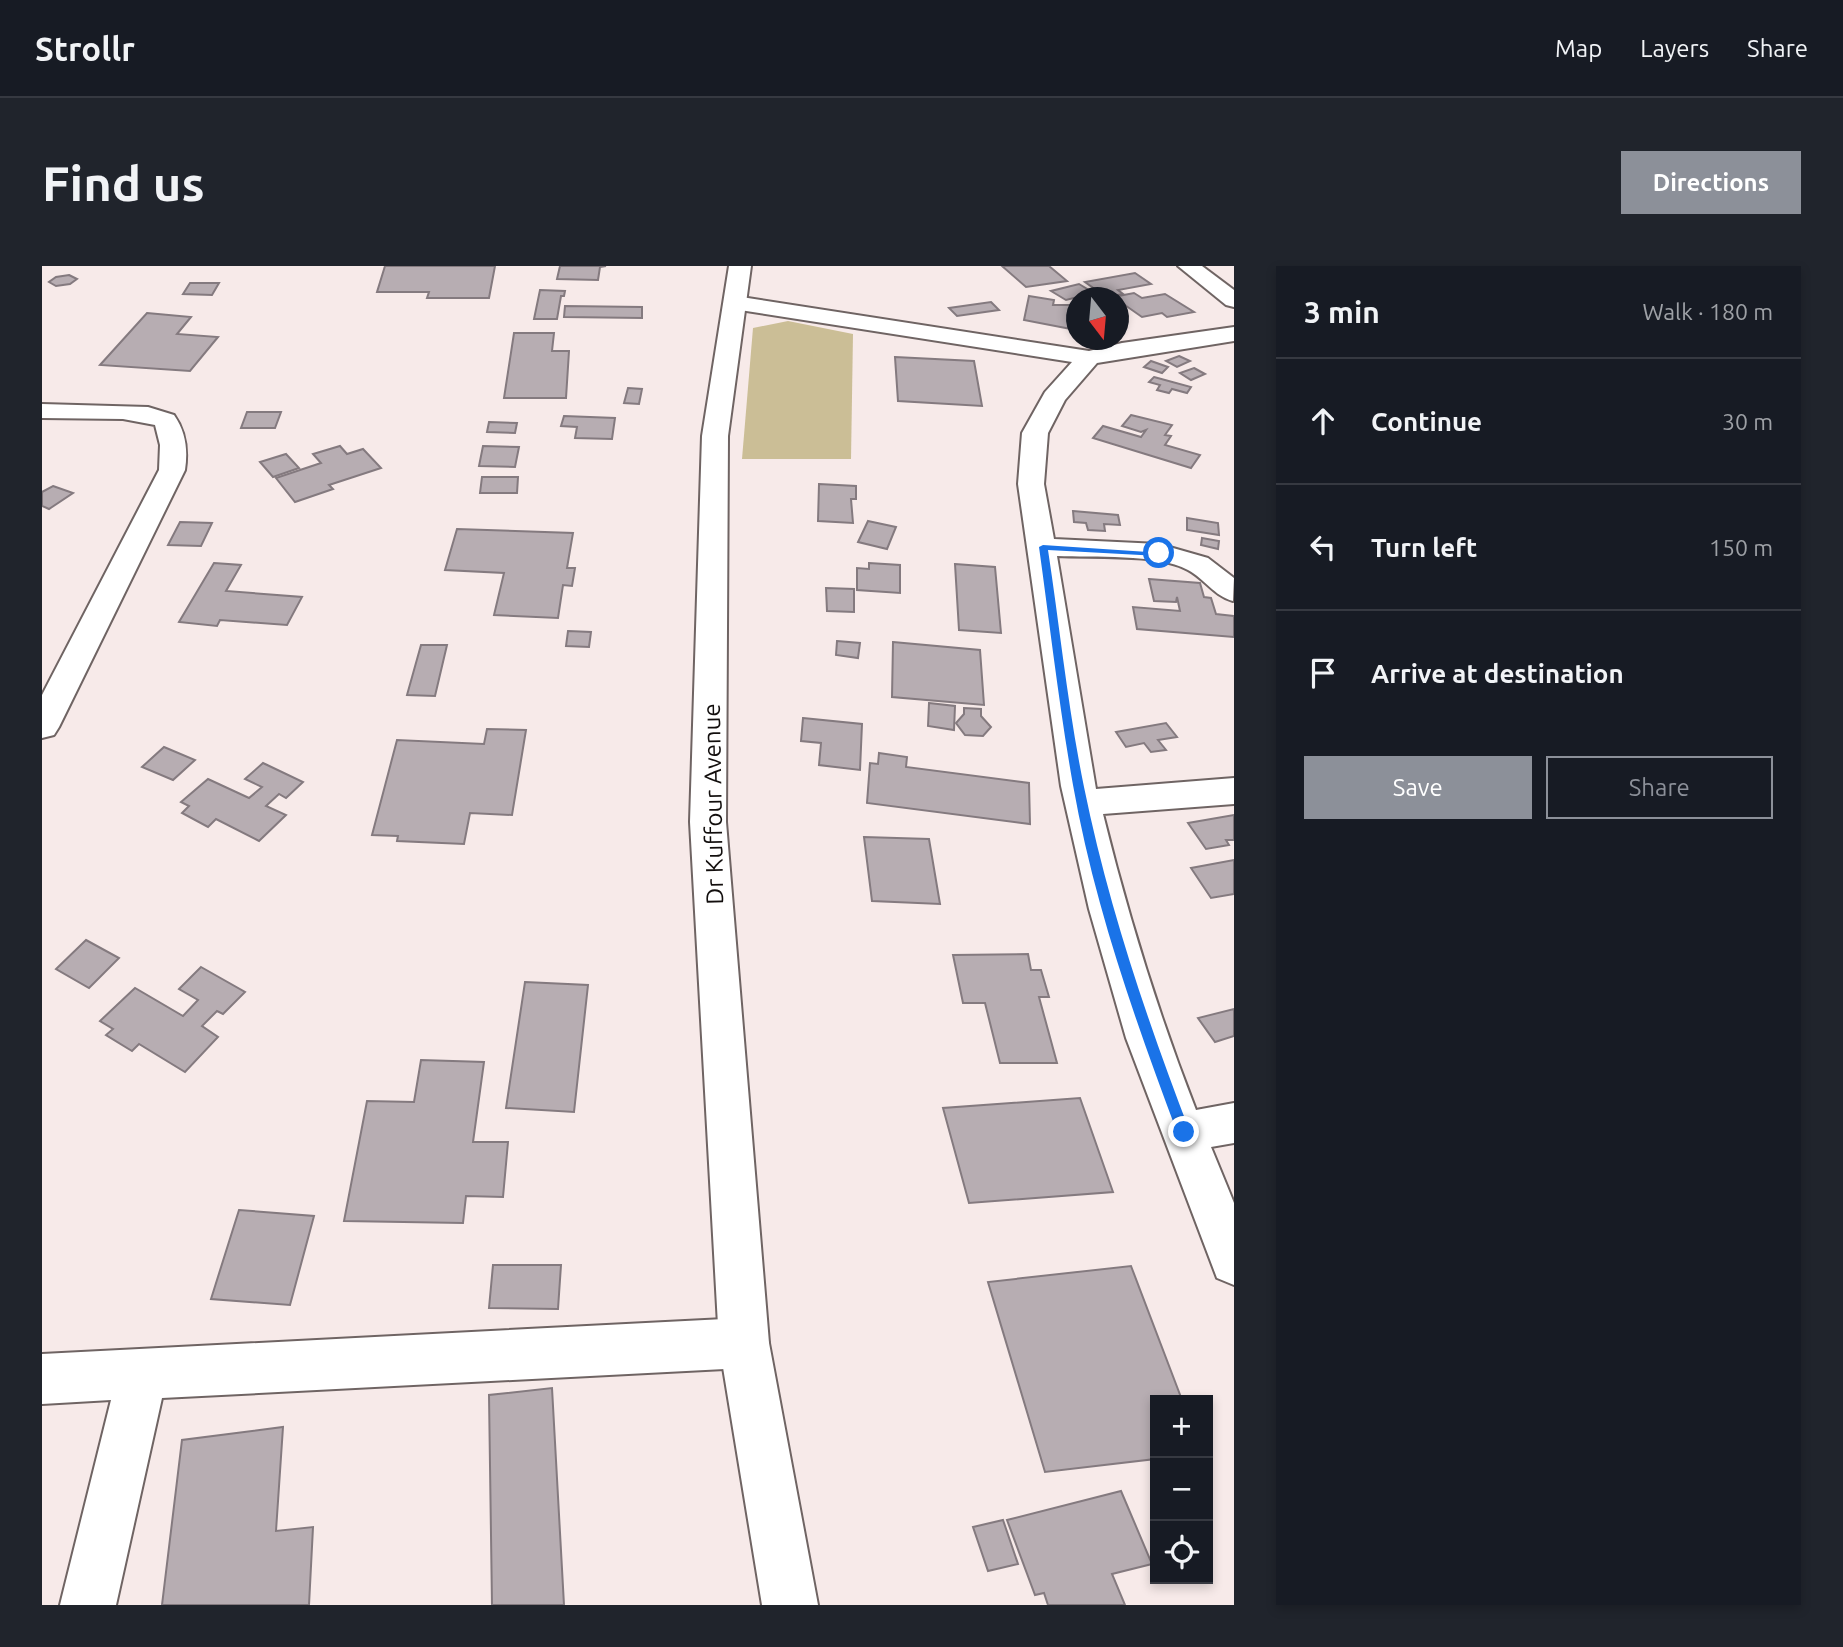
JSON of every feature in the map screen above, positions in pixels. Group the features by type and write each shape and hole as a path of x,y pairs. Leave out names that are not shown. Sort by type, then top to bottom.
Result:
{"street":[{"name":"Dr Kuffour Avenue","path":"740,266 715,436 708,822 744,1343 790,1605"},
{"path":"1189,266 1234,300"},
{"path":"735,303 1088,358 1122,350 1234,334"},
{"path":"1088,358 1054,397 1035,433 1031,484 1083,803 1108,909 1143,1025 1234,1262"},
{"path":"42,411 148,414 165,420 172,435 174,453 172,470 42,727"},
{"path":"1043,547 1159,553 1198,564 1233,592"},
{"path":"1083,803 1234,790"},
{"path":"1184,1132 1234,1124"},
{"path":"42,1379 744,1343"},
{"path":"88,1605 143,1373"}],"shaded area":[{"path":"788,321 853,334 851,459 742,459 753,328"}],"building":[{"path":"385,266 495,266 489,298 427,298 429,292 377,292"},
{"path":"560,266 606,266 600,267 598,280 557,279"},
{"path":"1002,266 1049,266 1067,281 1026,287"},
{"path":"1135,273 1151,284 1129,288 1092,287 1085,282"},
{"path":"69,275 77,279 70,284 56,286 49,282 56,277"},
{"path":"190,283 219,283 212,295 183,294"},
{"path":"1066,287 1066,300 1051,291"},
{"path":"540,290 565,291 564,296 561,296 557,319 534,319"},
{"path":"1134,293 1142,298 1165,294 1194,312 1167,317 1162,313 1142,317 1129,308 1129,294"},
{"path":"1029,296 1054,300 1053,305 1066,305 1066,328 1024,320"},
{"path":"991,302 999,310 957,316 949,308"},
{"path":"565,306 642,307 642,318 564,317"},
{"path":"147,313 191,317 177,334 218,337 190,371 100,365"},
{"path":"514,333 554,333 552,351 569,351 566,398 504,398"},
{"path":"1179,356 1190,361 1177,367 1166,361"},
{"path":"895,357 974,361 982,406 898,401"},
{"path":"1151,361 1168,367 1162,373 1144,367"},
{"path":"1194,368 1205,374 1191,380 1180,373"},
{"path":"1154,377 1191,387 1187,393 1172,389 1169,393 1157,390 1160,385 1149,382"},
{"path":"628,388 642,389 639,404 624,403"},
{"path":"247,412 281,412 275,428 241,428"},
{"path":"1131,415 1172,425 1165,435 1171,436 1165,445 1200,455 1191,468 1093,438 1103,426 1141,437 1146,430 1141,432 1122,426"},
{"path":"564,416 615,418 612,439 575,438 577,427 561,426"},
{"path":"489,422 517,423 515,433 487,432"},
{"path":"340,446 347,454 363,449 381,468 329,485 333,489 295,502 276,478 321,463 313,454"},
{"path":"483,446 519,447 515,467 479,466"},
{"path":"286,454 299,468 273,477 260,462"},
{"path":"482,477 518,477 517,493 480,493"},
{"path":"819,484 856,486 856,499 851,499 853,523 818,521"},
{"path":"53,486 73,493 49,509 42,506 42,492"},
{"path":"1073,511 1118,515 1120,525 1104,524 1105,531 1088,530 1086,523 1074,522"},
{"path":"1187,518 1218,523 1219,535 1187,530"},
{"path":"868,521 896,527 887,549 858,542"},
{"path":"180,522 212,523 201,546 168,545"},
{"path":"457,529 573,533 567,568 575,568 572,586 563,585 558,618 494,615 504,573 445,570"},
{"path":"1202,538 1219,541 1218,549 1201,545"},
{"path":"214,563 241,565 226,591 302,597 287,625 220,620 217,626 179,622"},
{"path":"869,563 900,565 900,593 857,590 857,568 869,569"},
{"path":"955,564 995,567 1001,633 959,630"},
{"path":"1149,579 1200,583 1204,597 1211,598 1216,614 1234,616 1234,637 1137,629 1133,607 1180,611 1177,597 1176,602 1154,601"},
{"path":"826,588 854,589 854,612 827,611"},
{"path":"568,631 591,632 589,647 566,646"},
{"path":"837,641 860,643 858,658 836,655"},
{"path":"893,642 980,650 984,705 892,697"},
{"path":"421,645 447,645 435,696 407,695"},
{"path":"929,703 955,706 954,730 928,726"},
{"path":"964,708 981,709 981,716 991,727 983,736 965,735 956,723 964,714"},
{"path":"803,718 862,724 860,770 819,765 821,743 801,741"},
{"path":"1166,723 1177,737 1158,740 1166,750 1151,752 1144,743 1126,747 1116,732"},
{"path":"487,729 526,730 512,815 470,813 464,844 397,841 398,836 372,835 397,740 484,744"},
{"path":"164,747 195,760 173,780 142,767"},
{"path":"879,753 907,757 906,767 1029,783 1030,824 867,803 870,763 878,764"},
{"path":"263,763 303,782 286,798 279,794 266,806 286,815 259,841 216,819 208,827 182,813 189,806 181,802 208,779 249,798 262,787 245,779"},
{"path":"1234,815 1234,840 1226,840 1229,845 1206,849 1188,823"},
{"path":"864,837 929,839 940,904 872,901"},
{"path":"1234,860 1234,894 1211,898 1191,868"},
{"path":"86,940 119,958 89,988 56,969"},
{"path":"1028,954 1031,970 1041,970 1049,997 1039,997 1057,1063 1000,1063 985,1003 963,1003 953,955"},
{"path":"201,967 245,992 223,1014 217,1011 202,1026 218,1037 185,1072 139,1044 132,1051 106,1035 113,1029 100,1021 135,988 183,1016 198,1000 179,989"},
{"path":"525,982 588,985 574,1112 506,1108"},
{"path":"1234,1009 1234,1036 1215,1042 1198,1018"},
{"path":"421,1060 484,1062 473,1142 508,1142 503,1197 466,1196 463,1223 344,1221 367,1101 414,1102"},
{"path":"1080,1098 1113,1192 969,1203 943,1108"},
{"path":"239,1210 314,1216 290,1305 211,1299"},
{"path":"493,1265 561,1265 558,1309 489,1308"},
{"path":"1131,1266 1180,1395 1150,1395 1150,1460 1045,1472 988,1282"},
{"path":"552,1388 564,1605 492,1605 489,1395"},
{"path":"283,1427 276,1531 313,1527 309,1605 162,1605 182,1440"},
{"path":"1121,1491 1150,1564 1112,1574 1125,1605 1048,1605 1044,1593 1035,1595 1007,1520"},
{"path":"1003,1520 1018,1564 988,1571 973,1527"}],"route":[{"path":"1159,553 1043,547 1078,786 1108,909 1147,1038 1184,1132"}]}
